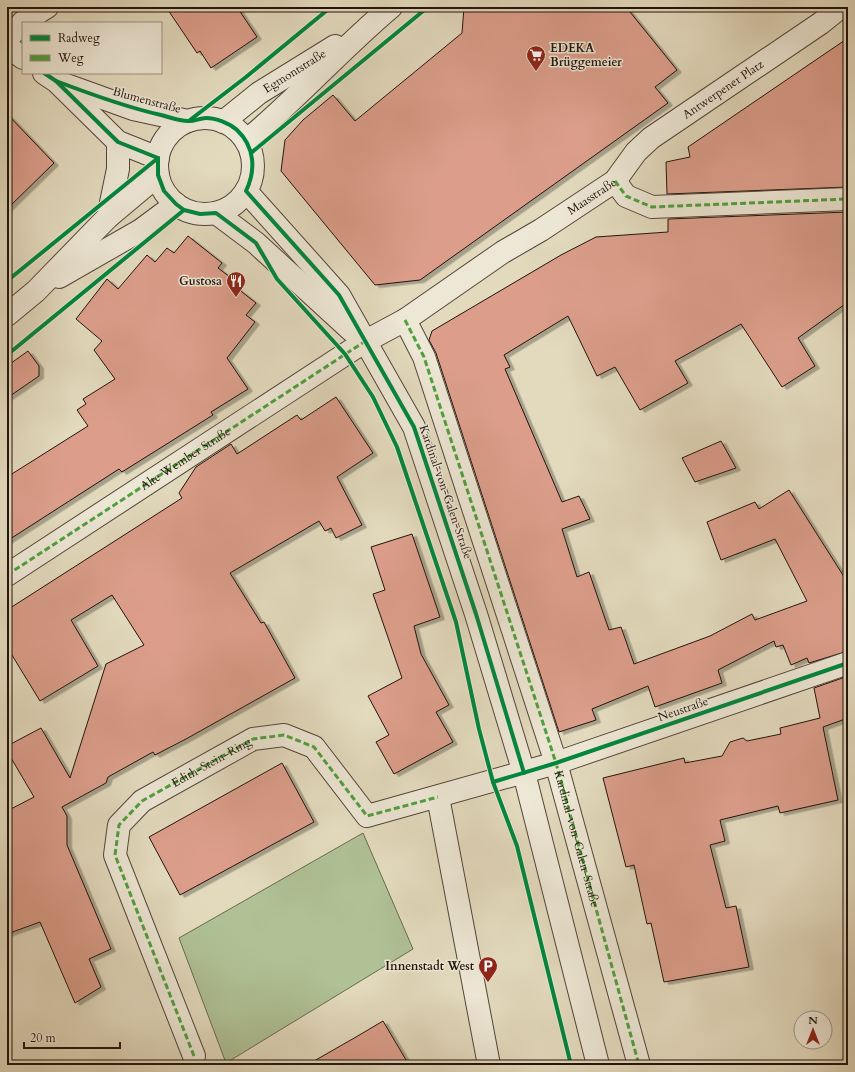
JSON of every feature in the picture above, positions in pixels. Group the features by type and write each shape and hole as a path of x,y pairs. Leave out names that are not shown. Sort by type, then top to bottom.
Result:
{"street":[{"path":"23,22 47,7"},
{"name":"Egmontstraße","path":"246,141 276,116 370,25 391,7"},
{"name":"Antwerpener Platz","path":"615,181 636,152 651,138 814,28 842,7"},
{"path":"7,39 22,23"},
{"name":"Egmontstraße","path":"223,122 259,93 370,25"},
{"path":"7,46 22,57"},
{"name":"Blumenstraße","path":"50,77 133,109 188,121"},
{"name":"Blumenstraße","path":"50,77 118,142 158,167"},
{"path":"206,118 223,122 236,129 246,141 251,153 253,166 252,179 246,191 234,205 216,213 200,214 184,210 164,191 158,167 164,142 174,130 188,121 206,118"},
{"path":"108,216 118,169 118,142"},
{"path":"7,315 36,291 108,216 158,167"},
{"name":"Maasstraße","path":"364,342 405,320 503,252 540,230 615,181 626,196 652,208 848,199"},
{"name":"Kardinal-von-Galen-Straße","path":"246,191 339,295 364,342 414,427 476,614 524,773 598,1065"},
{"path":"36,291 141,230 176,204"},
{"name":"Kardinal-von-Galen-Straße","path":"216,213 256,243 364,342"},
{"name":"Kardinal-von-Galen-Straße","path":"405,320 424,357 556,763 639,1065"},
{"name":"Alte Wember Straße","path":"7,575 364,342"},
{"name":"Neustraße","path":"524,773 848,663"},
{"name":"Edith-Stein-Ring","path":"194,1056 115,855 119,825 142,801 253,739 284,735 314,747 367,816 524,773"},
{"path":"438,797 488,1065"}],"green space":[{"path":"363,833 413,949 226,1063 179,938"}],"building":[{"path":"166,7 237,7 257,37 211,68 200,51 197,53"},
{"path":"464,7 626,7 677,70 655,87 668,103 420,280 375,285 281,171 285,140 303,120 333,95 355,121 462,33"},
{"path":"848,38 848,187 667,194 666,162 690,157 688,147"},
{"path":"7,114 54,163 7,209"},
{"path":"848,212 848,302 798,338 815,366 782,387 741,324 675,361 688,383 640,410 615,367 597,376 568,316 504,355 510,367 505,369 562,502 579,496 590,519 562,529 577,577 589,572 609,630 621,627 634,664 710,636 752,614 755,620 807,601 775,539 721,560 707,522 755,502 759,509 789,490 848,583 848,651 809,663 807,658 791,665 783,645 776,647 774,641 718,670 722,683 655,707 648,686 592,709 596,720 559,732 436,353 429,340 432,331 561,255 596,237 668,232 668,219"},
{"path":"188,236 222,263 218,268 230,277 228,281 256,303 246,315 255,322 227,358 248,389 211,412 213,415 122,472 119,469 7,541 7,477 88,426 77,410 86,404 83,399 115,379 94,350 102,341 76,319 107,279 118,289 147,255 155,262 167,248 174,253"},
{"path":"28,351 39,366 39,376 7,398 7,366"},
{"path":"336,397 373,453 337,477 362,525 336,538 331,528 325,531 319,521 230,573 261,623 264,622 295,678 186,739 155,755 153,752 108,777 106,783 62,807 67,816 67,845 111,949 89,959 101,987 75,1003 40,922 7,934 7,811 34,797 7,751 7,746 41,728 70,778 106,664 144,645 112,595 71,620 98,666 40,701 7,647 7,610 182,498 179,493 196,467 231,444 237,454 297,415 301,420"},
{"path":"721,441 736,468 695,482 682,458"},
{"path":"412,534 440,617 414,626 421,654 449,705 436,712 453,742 394,774 376,742 389,735 368,696 402,678 373,594 385,590 371,547"},
{"path":"848,676 848,718 823,727 838,800 780,813 778,806 720,820 725,841 710,845 726,908 736,906 749,967 664,982 651,923 647,924 634,865 626,867 603,778 684,758 685,763 722,756 730,742 743,738 747,741 781,734 780,728 820,718 814,688"},
{"path":"282,763 314,822 180,895 149,837"},
{"path":"383,1021 409,1065 307,1065 356,1037"}],"marked path":[{"path":"615,181 626,196 652,207 848,199"},
{"path":"405,320 424,357 556,763 639,1065"},
{"path":"7,575 364,342"},
{"path":"194,1056 115,855 119,825 142,801 253,739 284,735 314,747 367,816 438,797"}],"cycle path":[{"path":"190,120 246,77 331,7"},
{"path":"251,153 428,7"},
{"path":"46,74 56,81 118,142 158,158"},
{"path":"56,81 121,104 178,120 190,121 206,118 218,120 234,127 243,137 252,159 251,175 246,191 339,295 414,427 476,614 524,773"},
{"path":"158,158 158,175 164,191 176,204 184,210 200,214 216,213 256,243 277,279 345,354 373,397 397,447 456,622 479,729 493,782 517,846 571,1065"},
{"path":"7,281 158,158"},
{"path":"7,355 184,210"},
{"path":"493,782 556,763 848,663"}],"place":[{"name":"EDEKA Brüggemeier","path":"536,72"},
{"name":"Gustosa","path":"236,298"},
{"name":"Innenstadt West","path":"488,983"}]}
